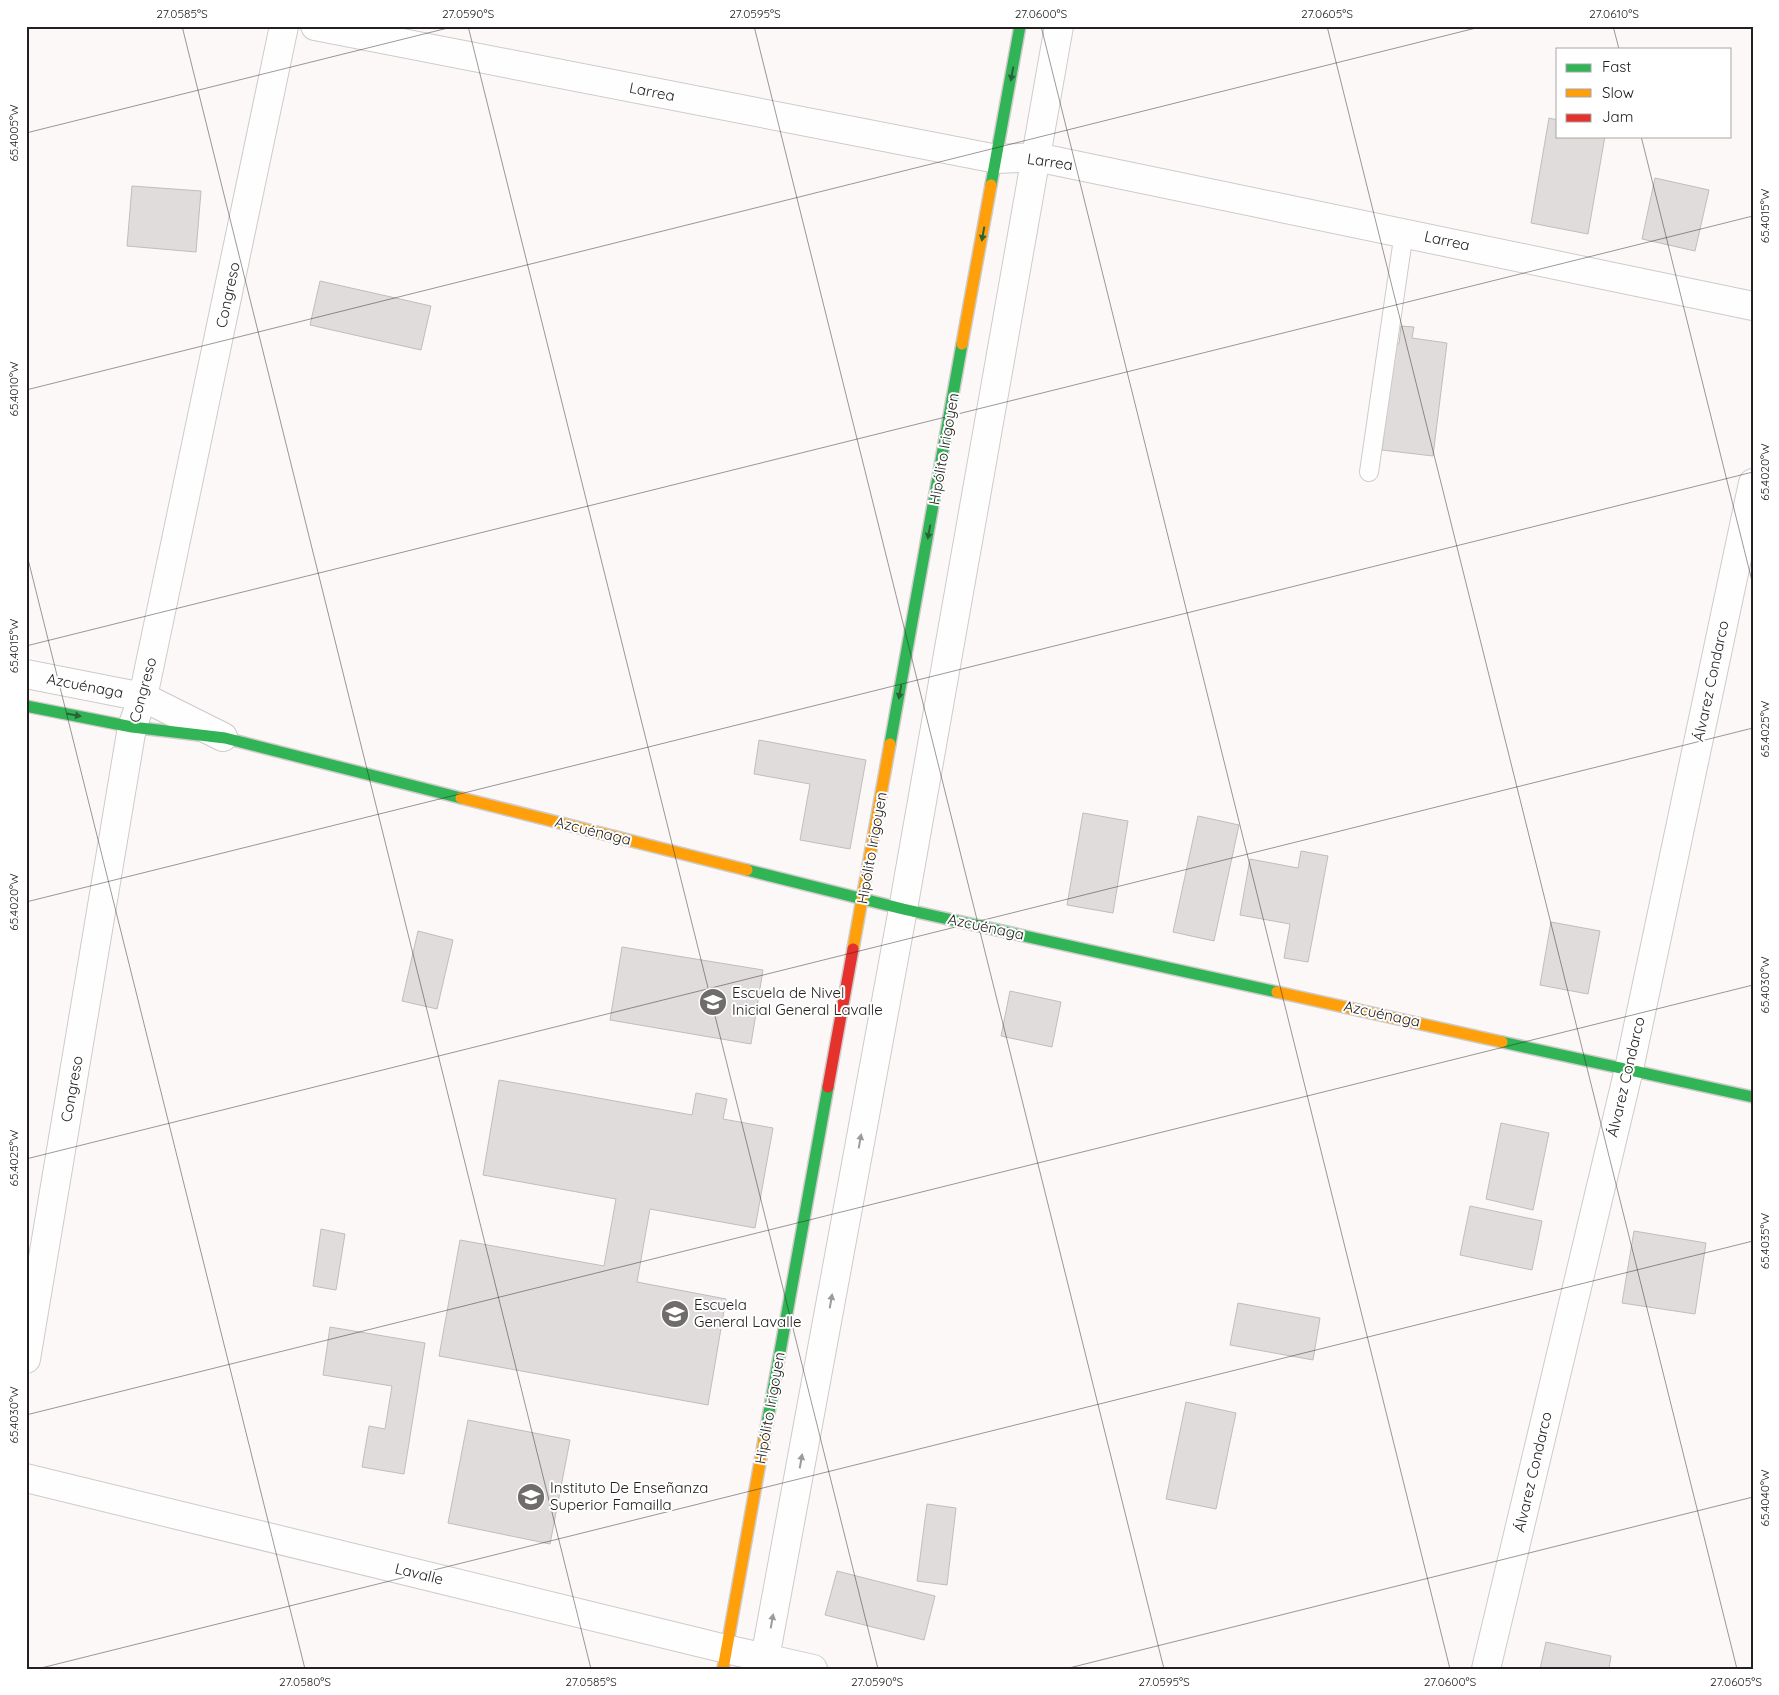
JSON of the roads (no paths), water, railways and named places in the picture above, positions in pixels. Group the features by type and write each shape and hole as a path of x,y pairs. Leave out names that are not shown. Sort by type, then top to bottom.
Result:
{"street":[{"name":"Congreso","path":"26,1359 132,727 144,697 284,26"},
{"name":"Larrea","path":"315,26 997,159 1036,157 1753,306"},
{"name":"Hipólito Irigoyen","path":"724,1659 1020,26"},
{"path":"764,1663 903,909 1059,26"},
{"name":"Álvarez Condarco","path":"1486,1669 1629,1069 1753,483"},
{"name":"Azcuénaga","path":"26,674 144,697 224,738"},
{"name":"Azcuénaga","path":"26,706 132,727 224,738 903,909 1753,1097"},
{"name":"Lavalle","path":"26,1478 724,1659 813,1669"}],"lane":[{"path":"1369,472 1404,232"}],"place":[{"name":"Escuela de Nivel Inicial General Lavalle","path":"713,1002"},
{"name":"Escuela General Lavalle","path":"675,1314"},
{"name":"Instituto De Enseñanza Superior Famailla","path":"531,1497"}]}
